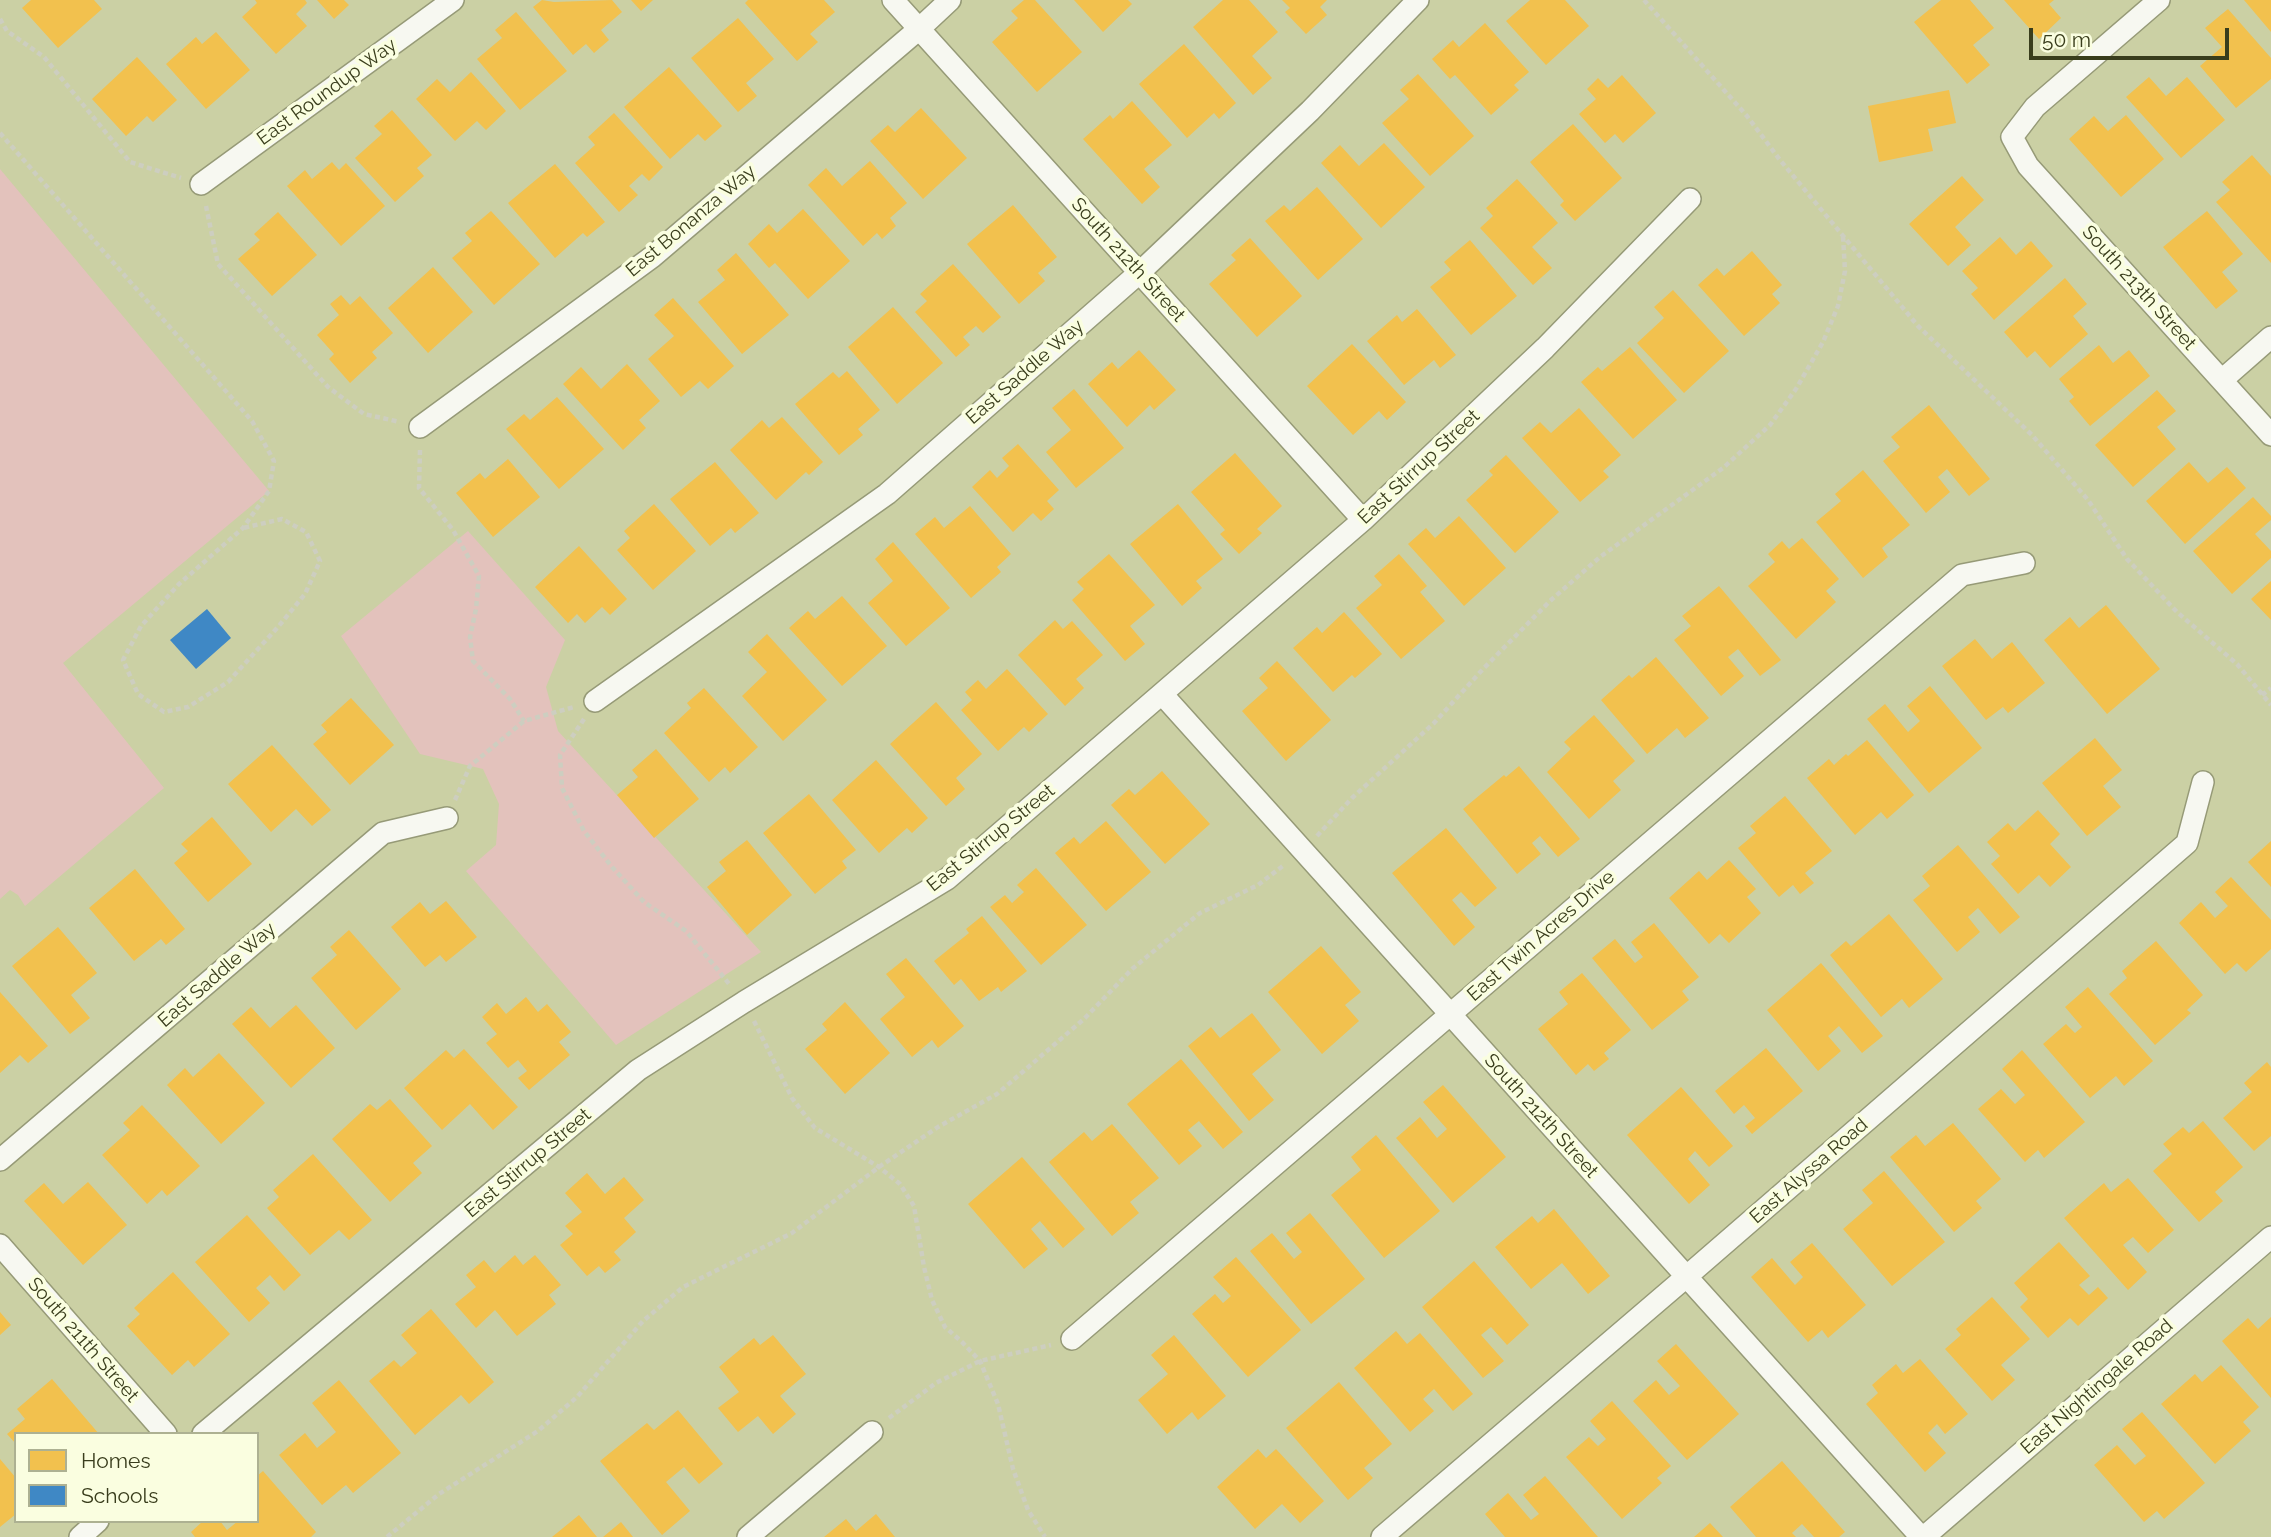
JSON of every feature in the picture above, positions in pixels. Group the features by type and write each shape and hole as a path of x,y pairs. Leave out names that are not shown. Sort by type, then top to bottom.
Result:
{"street":[{"name":"East Roundup Way","path":"201,184 453,0"},
{"name":"South 212th Street","path":"893,0 1363,520"},
{"name":"East Bonanza Way","path":"420,427 652,257 950,0"},
{"name":"East Saddle Way","path":"595,701 887,494 1139,273 1310,111 1418,0"},
{"name":"South 213th Street","path":"2159,0 2035,107 2012,137 2028,166 2271,435"},
{"name":"East Stirrup Street","path":"205,1432 638,1070 947,878 1363,520 1545,348 1690,199"},
{"path":"2222,380 2271,337"},
{"name":"East Twin Acres Drive","path":"1072,1339 1962,575 2024,563"},
{"name":"South 212th Street","path":"1162,694 1922,1537"},
{"name":"East Alyssa Road","path":"1382,1537 2187,843 2203,782"},
{"name":"East Saddle Way","path":"0,1160 383,832 447,818"},
{"name":"East Nightingale Road","path":"1922,1537 2271,1237"},
{"name":"South 211th Street","path":"0,1245 164,1432"},
{"path":"748,1537 872,1432"},
{"path":"80,1537 97,1523"}],"path":[{"path":"1644,0 1747,116 1780,160 1918,326 2032,435 2088,500 2127,559 2177,612 2237,664 2271,705"},
{"path":"0,19 7,32 44,57 130,162 201,184 218,264 328,387 363,414 420,427 419,488 453,530 479,576 477,609 470,637 473,661 510,699 524,721"},
{"path":"0,133 252,421 274,461 269,491 243,528 179,584 141,626 123,660 138,694 164,712 188,707 228,682 305,594 320,561 306,533 282,519 243,528"},
{"path":"387,1537 439,1493 538,1432 577,1397 643,1321 683,1287 792,1233 937,1127 997,1094 1084,1019 1132,969 1200,913 1258,885 1302,851 1352,798 1434,723 1550,601 1600,557 1723,468 1770,425 1797,389 1823,342 1838,306 1845,271 1843,236"},
{"path":"2262,695 2271,688"},
{"path":"447,818 470,766 524,721 595,701"},
{"path":"595,701 560,755 562,789 584,831 611,867 644,901 686,931 744,1002 792,1098 814,1128 879,1167 900,1184 914,1206 932,1300 945,1326 980,1362 998,1404 1013,1469 1027,1510 1045,1537"},
{"path":"872,1432 936,1383 980,1362 1072,1339"}],"shaded area":[{"path":"0,169 269,491 63,663 164,788 25,906 18,895 10,890 0,899"},
{"path":"468,531 565,640 546,687 558,731 761,952 616,1045 466,871 496,845 499,804 483,769 420,754 341,636"}],"building: Homes":[{"path":"31,0 94,0 102,9 58,48 22,8"},
{"path":"255,0 305,0 307,3 296,14 307,26 276,54 242,17 257,3"},
{"path":"317,0 344,0 349,5 334,19"},
{"path":"542,0 612,0 622,12 601,30 609,40 594,53 586,44 573,55 533,7"},
{"path":"631,0 653,0 641,11"},
{"path":"748,0 824,0 835,12 810,34 818,42 797,61 745,3"},
{"path":"1024,0 1035,0 1082,52 1037,92 992,42 1018,18 1011,11"},
{"path":"1074,0 1128,0 1132,4 1103,32"},
{"path":"1223,0 1249,0 1278,32 1252,56 1272,78 1253,95 1193,27"},
{"path":"1282,0 1327,0 1320,7 1327,15 1306,34 1285,12 1290,8"},
{"path":"1530,0 1565,0 1589,26 1546,65 1506,21"},
{"path":"1941,0 1970,0 1994,28 1973,45 1990,65 1967,84 1914,22"},
{"path":"2004,0 2054,0 2049,4 2061,18 2039,39"},
{"path":"2244,0 2271,0 2271,32"},
{"path":"2228,9 2271,58 2271,79 2236,108 2200,66 2222,47 2205,28"},
{"path":"516,12 567,71 520,110 477,59 502,38 495,30"},
{"path":"738,18 774,59 746,83 757,96 738,112 691,58"},
{"path":"1485,23 1529,72 1514,85 1519,90 1491,115 1455,75 1450,79 1432,59 1453,40 1459,47"},
{"path":"216,32 250,70 206,109 166,64 196,37 202,44"},
{"path":"1184,44 1236,103 1219,119 1214,113 1187,138 1139,84"},
{"path":"137,57 177,100 153,122 147,116 126,136 92,99"},
{"path":"669,67 722,126 705,141 698,134 670,159 624,107"},
{"path":"471,72 506,111 486,130 477,121 455,141 416,99 437,79 450,92"},
{"path":"1418,74 1474,136 1430,176 1382,123 1409,99 1400,90"},
{"path":"1622,75 1656,113 1623,143 1615,134 1605,143 1579,114 1596,99 1587,89 1598,78 1608,88"},
{"path":"2149,77 2166,96 2187,77 2225,120 2181,158 2126,97"},
{"path":"1949,90 1956,123 1928,129 1933,151 1879,162 1868,106"},
{"path":"1132,101 1172,145 1144,169 1160,187 1142,204 1083,139 1110,115 1113,119"},
{"path":"921,108 967,158 923,199 870,141 888,125 895,132"},
{"path":"392,110 432,155 417,168 424,176 395,202 355,158 382,134 374,126"},
{"path":"614,113 663,167 649,181 642,174 629,186 638,195 619,212 575,163 595,145 588,137"},
{"path":"2126,115 2164,159 2121,197 2069,139 2094,116 2108,131"},
{"path":"1573,124 1622,178 1575,221 1560,205 1564,201 1530,162"},
{"path":"1384,143 1425,187 1381,228 1321,163 1340,145 1359,166"},
{"path":"2252,155 2271,176 2271,263 2216,202 2230,190 2222,182"},
{"path":"870,161 907,203 890,218 896,226 882,239 877,233 863,246 808,185 826,168 842,186"},
{"path":"332,162 339,170 346,163 385,206 341,246 287,186 305,170 312,179"},
{"path":"555,164 605,222 587,237 583,233 555,258 508,203"},
{"path":"1962,176 1984,200 1955,227 1971,245 1948,266 1909,224"},
{"path":"1517,179 1558,223 1532,247 1552,268 1533,285 1480,228 1493,216 1486,208"},
{"path":"1317,187 1363,239 1318,280 1265,221 1284,205 1290,211"},
{"path":"1013,205 1057,257 1038,273 1045,281 1019,304 967,244"},
{"path":"803,209 850,261 808,299 775,263 769,268 748,244 769,224 777,233"},
{"path":"491,211 540,264 494,305 452,258 472,241 465,233"},
{"path":"2207,211 2243,254 2222,272 2238,291 2216,309 2163,247"},
{"path":"278,212 317,255 272,296 238,259 260,240 254,234"},
{"path":"2000,237 2016,255 2031,241 2053,266 1994,320 1971,294 1978,288 1962,271"},
{"path":"1250,238 1302,296 1257,337 1209,284 1236,260 1231,255"},
{"path":"1470,240 1517,296 1471,335 1430,287 1451,270 1444,262"},
{"path":"1752,251 1782,285 1772,294 1780,303 1744,336 1698,285 1717,268 1724,276"},
{"path":"736,253 789,315 742,354 698,302 725,280 717,270"},
{"path":"953,264 1001,317 983,333 976,326 963,337 970,345 956,357 915,312 927,301 920,294"},
{"path":"433,267 473,312 428,353 388,308"},
{"path":"2065,278 2087,304 2073,316 2088,334 2050,368 2035,351 2027,358 2004,332"},
{"path":"1673,290 1729,351 1684,393 1637,343 1664,318 1654,307"},
{"path":"341,295 350,305 360,296 393,333 372,352 377,358 350,383 329,359 334,354 317,335 339,315 330,304"},
{"path":"673,298 734,366 708,389 700,381 681,397 648,359 674,336 654,315"},
{"path":"893,307 943,363 897,404 848,347"},
{"path":"1417,309 1456,355 1440,368 1434,360 1404,385 1367,341 1397,315 1402,322"},
{"path":"1352,344 1406,402 1387,420 1379,411 1353,435 1307,386"},
{"path":"2099,345 2113,363 2129,350 2150,376 2090,426 2069,401 2074,397 2059,379"},
{"path":"1630,347 1677,400 1633,439 1581,382 1598,367 1602,371"},
{"path":"1139,350 1176,390 1154,410 1150,405 1127,427 1088,384 1112,362 1118,369"},
{"path":"627,364 660,401 639,420 646,428 623,450 563,384 581,367 601,389"},
{"path":"847,371 880,410 858,429 863,435 839,455 795,404 833,372 839,378"},
{"path":"1074,389 1124,448 1076,488 1046,452 1071,430 1052,408"},
{"path":"2157,390 2176,411 2157,427 2176,449 2133,487 2095,445"},
{"path":"557,397 604,449 559,489 506,429 524,414 530,420"},
{"path":"1929,405 1990,479 1969,496 1947,469 1938,477 1950,492 1926,513 1883,461 1900,447 1891,437"},
{"path":"1579,408 1621,455 1603,471 1609,477 1580,502 1522,438 1540,422 1551,433"},
{"path":"782,417 823,462 809,475 806,472 776,500 730,450 762,420 769,428"},
{"path":"1018,444 1059,490 1047,501 1054,509 1041,521 1033,513 1013,532 972,487 990,470 997,478 1009,466 1002,458"},
{"path":"1235,453 1282,506 1257,529 1262,533 1239,554 1220,534 1225,530 1191,492"},
{"path":"1506,455 1559,512 1515,553 1466,500 1493,475 1489,471"},
{"path":"508,459 540,497 493,537 456,493 480,473 485,479"},
{"path":"715,462 759,513 735,533 731,528 710,546 670,499"},
{"path":"2189,462 2208,483 2227,467 2246,488 2185,544 2146,501"},
{"path":"1863,470 1910,525 1882,548 1888,557 1863,578 1816,522 1841,501 1835,494"},
{"path":"2253,497 2271,516 2271,520 2255,534 2271,551 2271,558 2232,594 2193,551"},
{"path":"654,504 696,551 653,590 617,550 630,538 624,531"},
{"path":"1178,504 1223,559 1196,581 1202,588 1182,606 1130,544"},
{"path":"970,506 1011,554 997,567 1001,572 971,598 915,534 935,517 944,528"},
{"path":"1459,516 1506,568 1464,606 1408,544 1426,528 1435,538"},
{"path":"1802,538 1839,579 1826,591 1836,602 1796,639 1748,586 1775,562 1768,554 1782,541 1789,549"},
{"path":"893,542 950,608 906,646 868,603 893,581 875,559"},
{"path":"579,546 627,599 610,615 602,607 585,623 577,614 568,623 535,587"},
{"path":"1109,554 1155,605 1130,626 1145,644 1125,661 1072,600 1084,589 1077,582"},
{"path":"1399,554 1427,586 1420,592 1445,621 1401,659 1356,608 1382,585 1374,576"},
{"path":"2271,581 2271,620 2251,599"},
{"path":"1719,586 1781,660 1760,676 1738,649 1728,657 1744,676 1721,696 1674,640 1691,626 1682,616"},
{"path":"842,596 887,646 842,686 789,628 808,611 815,619"},
{"path":"2106,605 2160,669 2107,714 2044,640 2070,617 2079,628"},
{"path":"1344,612 1382,654 1355,678 1352,675 1333,692 1293,648 1317,627 1322,633"},
{"path":"1055,620 1063,629 1072,621 1103,655 1076,679 1084,688 1065,706 1018,655"},
{"path":"767,634 827,700 783,741 742,696 767,672 748,652"},
{"path":"1975,639 1992,659 2012,642 2045,683 2008,713 2003,707 1986,720 1942,666"},
{"path":"1656,657 1709,718 1685,738 1677,728 1647,754 1601,700 1629,675 1632,678"},
{"path":"1277,661 1331,720 1286,761 1242,711 1268,688 1259,678"},
{"path":"1007,669 1048,714 1029,732 1024,727 998,751 961,710 972,700 965,692 978,680 986,689"},
{"path":"1930,686 1982,748 1929,793 1867,719 1885,704 1908,732 1920,721 1907,706"},
{"path":"704,688 758,747 730,773 725,767 709,782 664,733 691,708 687,703"},
{"path":"351,698 394,745 350,785 313,744 327,732 321,725"},
{"path":"936,702 982,754 956,778 965,789 946,806 890,744"},
{"path":"1594,715 1635,761 1613,781 1621,790 1589,819 1547,772 1571,749 1564,742"},
{"path":"2095,738 2122,770 2103,786 2121,807 2087,836 2042,783"},
{"path":"1867,740 1914,795 1887,819 1881,812 1855,835 1807,778 1829,759 1834,765"},
{"path":"272,745 331,810 312,826 296,809 271,832 228,784"},
{"path":"656,749 699,799 654,838 617,795 638,777 632,770"},
{"path":"876,760 928,818 912,833 907,828 879,853 832,800"},
{"path":"1519,766 1580,839 1558,857 1540,836 1532,843 1541,854 1517,874 1463,809"},
{"path":"1162,771 1210,824 1165,864 1111,805 1129,789 1135,795"},
{"path":"809,794 856,850 842,861 847,868 815,894 763,833"},
{"path":"1785,796 1832,851 1805,873 1814,883 1800,894 1793,885 1779,897 1738,848 1756,833 1750,826"},
{"path":"2038,810 2060,834 2050,844 2071,867 2050,887 2039,875 2018,894 1991,864 2000,856 1987,842 2008,823 2015,831"},
{"path":"212,817 252,864 208,902 174,863 188,851 181,844"},
{"path":"1106,821 1151,872 1106,911 1055,853 1074,837 1080,844"},
{"path":"1446,828 1497,888 1475,907 1461,892 1452,900 1475,927 1454,946 1392,873"},
{"path":"747,840 792,895 747,935 707,887 726,871 719,862"},
{"path":"2271,841 2271,887 2248,862"},
{"path":"1958,845 2020,917 2000,934 1978,908 1968,917 1980,932 1957,952 1913,900 1930,886 1922,876"},
{"path":"1729,860 1756,889 1747,897 1761,913 1729,943 1720,934 1709,944 1669,898 1699,871 1707,880"},
{"path":"1036,868 1087,925 1041,965 990,907 1005,895 1012,903 1024,892 1017,885"},
{"path":"135,869 185,929 166,945 161,939 134,961 89,908"},
{"path":"2231,877 2271,920 2271,949 2246,972 2237,963 2225,974 2179,923 2201,902 2215,918 2228,906 2215,892"},
{"path":"446,901 477,937 446,962 440,955 425,967 391,927 420,902 430,914"},
{"path":"1889,914 1943,979 1909,1008 1902,999 1881,1017 1830,955 1846,941 1851,946"},
{"path":"982,916 1027,971 1001,992 998,987 979,1001 961,979 954,985 934,961 969,933 966,929"},
{"path":"1654,923 1699,977 1682,991 1689,1000 1652,1030 1592,958 1615,939 1635,963 1643,957 1631,942"},
{"path":"58,927 97,973 71,995 90,1018 70,1034 12,966"},
{"path":"349,930 401,989 356,1030 311,978 337,955 330,947"},
{"path":"2156,941 2203,995 2187,1010 2191,1013 2155,1045 2109,994 2127,978 2122,971"},
{"path":"1321,946 1361,992 1345,1005 1359,1021 1322,1054 1268,992"},
{"path":"906,958 964,1026 938,1048 932,1040 912,1057 880,1019 905,997 886,974"},
{"path":"1821,963 1883,1036 1862,1053 1839,1026 1828,1036 1841,1051 1818,1071 1767,1010"},
{"path":"1582,973 1631,1030 1604,1053 1609,1059 1594,1071 1588,1064 1576,1075 1538,1029 1568,1004 1559,992"},
{"path":"2088,987 2153,1061 2124,1086 2116,1076 2090,1098 2043,1044 2066,1024 2075,1033 2082,1027 2065,1007"},
{"path":"0,992 48,1046 28,1063 20,1055 0,1073"},
{"path":"526,997 538,1012 547,1004 571,1032 559,1042 570,1055 529,1090 518,1078 527,1071 518,1060 508,1068 486,1043 497,1034 482,1017 497,1003 506,1014"},
{"path":"845,1002 890,1053 845,1094 805,1049 827,1030 822,1024"},
{"path":"296,1005 335,1048 291,1088 232,1024 251,1007 270,1028"},
{"path":"1252,1013 1281,1050 1252,1074 1274,1100 1249,1121 1188,1046 1211,1027 1220,1038"},
{"path":"1766,1048 1803,1091 1752,1134 1745,1126 1755,1118 1744,1105 1734,1114 1715,1091"},
{"path":"464,1049 518,1107 493,1130 470,1104 442,1130 404,1088 446,1050 454,1058"},
{"path":"2022,1050 2085,1122 2044,1158 2038,1150 2025,1162 1978,1109 2001,1089 2015,1104 2025,1095 2002,1069"},
{"path":"219,1053 265,1103 221,1144 167,1085 185,1068 193,1077"},
{"path":"1181,1059 1243,1132 1223,1149 1199,1121 1188,1130 1202,1146 1179,1165 1127,1104"},
{"path":"2267,1062 2271,1067 2271,1136 2254,1151 2223,1118 2252,1092 2244,1083"},
{"path":"1443,1085 1506,1157 1453,1203 1396,1138 1420,1117 1437,1138 1447,1129 1423,1102"},
{"path":"1681,1087 1733,1146 1709,1167 1695,1151 1688,1159 1710,1185 1689,1204 1627,1135"},
{"path":"390,1099 432,1146 413,1163 422,1173 390,1202 332,1139 370,1104 377,1110"},
{"path":"142,1105 200,1166 167,1196 162,1190 147,1204 102,1155 130,1130 123,1123"},
{"path":"2203,1121 2243,1167 2215,1192 2223,1201 2199,1222 2153,1171 2172,1154 2163,1144 2183,1127 2189,1133"},
{"path":"1953,1123 2001,1179 1976,1201 1982,1208 1954,1232 1890,1157 1916,1135 1925,1146"},
{"path":"1112,1124 1159,1178 1130,1202 1139,1213 1112,1236 1049,1162 1084,1132 1092,1141"},
{"path":"1376,1135 1440,1211 1384,1258 1331,1195 1361,1170 1351,1157"},
{"path":"313,1154 372,1220 349,1240 339,1230 310,1255 267,1208 279,1197 273,1190"},
{"path":"1022,1157 1085,1229 1063,1248 1040,1221 1031,1229 1048,1249 1024,1269 968,1204"},
{"path":"1884,1171 1945,1242 1892,1286 1843,1229 1873,1203 1862,1190"},
{"path":"587,1173 605,1194 624,1177 644,1200 624,1218 636,1232 614,1252 621,1260 605,1273 599,1266 587,1276 560,1245 573,1234 565,1226 582,1212 565,1193"},
{"path":"2128,1178 2174,1230 2148,1253 2133,1237 2123,1245 2147,1272 2128,1290 2064,1218 2104,1183 2111,1192"},
{"path":"88,1182 127,1225 83,1265 24,1201 44,1183 63,1204"},
{"path":"1554,1209 1610,1276 1588,1294 1562,1263 1531,1289 1495,1247 1532,1216 1538,1223"},
{"path":"1310,1213 1365,1279 1311,1324 1250,1251 1272,1233 1294,1259 1302,1252 1286,1233"},
{"path":"247,1215 301,1275 284,1291 270,1275 256,1288 270,1303 249,1322 195,1262"},
{"path":"2059,1242 2090,1276 2079,1285 2089,1295 2098,1287 2108,1298 2078,1326 2070,1318 2048,1338 2020,1307 2028,1299 2014,1283"},
{"path":"1812,1243 1866,1305 1828,1338 1822,1330 1808,1342 1751,1277 1772,1258 1795,1285 1803,1277 1790,1262"},
{"path":"515,1255 523,1265 535,1255 561,1285 549,1295 556,1304 517,1336 495,1310 476,1328 455,1304 476,1287 466,1275 484,1260 495,1273"},
{"path":"1236,1257 1301,1330 1248,1377 1192,1314 1215,1294 1223,1303 1231,1296 1213,1277"},
{"path":"1474,1261 1529,1325 1507,1345 1491,1327 1481,1335 1504,1361 1483,1378 1422,1307"},
{"path":"173,1272 230,1334 194,1367 188,1360 172,1375 127,1326 140,1314 134,1308"},
{"path":"1992,1297 2030,1339 2001,1365 2015,1380 1992,1401 1945,1349 1961,1335 1956,1329"},
{"path":"431,1309 494,1382 469,1404 461,1395 415,1435 369,1381 394,1360 401,1367 417,1353 401,1335"},
{"path":"0,1312 11,1325 0,1335"},
{"path":"2271,1317 2271,1398 2222,1341 2248,1318 2258,1329"},
{"path":"1396,1331 1407,1344 1420,1333 1473,1394 1453,1411 1434,1389 1423,1399 1434,1411 1410,1432 1354,1368"},
{"path":"773,1335 806,1374 780,1396 796,1414 773,1434 758,1416 738,1432 718,1408 739,1392 719,1367 754,1338 760,1345"},
{"path":"1174,1335 1226,1396 1198,1420 1192,1412 1167,1434 1138,1400 1168,1374 1151,1355"},
{"path":"1676,1344 1739,1414 1687,1460 1633,1401 1656,1380 1669,1395 1680,1386 1657,1361"},
{"path":"1920,1359 1968,1414 1945,1434 1937,1424 1928,1433 1946,1453 1925,1472 1866,1404 1878,1393 1872,1385 1896,1364 1903,1373"},
{"path":"2221,1365 2259,1407 2243,1422 2251,1431 2215,1464 2161,1404 2195,1374 2202,1382"},
{"path":"52,1379 97,1432 14,1432 14,1442 7,1434 25,1419 17,1409"},
{"path":"339,1380 401,1453 353,1493 346,1485 322,1505 279,1455 305,1433 317,1448 336,1432 312,1403"},
{"path":"1339,1382 1392,1444 1364,1468 1373,1478 1348,1500 1286,1428"},
{"path":"1612,1401 1671,1466 1657,1478 1662,1483 1622,1519 1566,1457 1589,1437 1598,1446 1606,1439 1590,1421"},
{"path":"678,1410 723,1464 699,1484 684,1467 666,1482 690,1511 662,1535 600,1461 647,1423 654,1430"},
{"path":"2142,1412 2205,1483 2164,1519 2157,1511 2144,1522 2094,1465 2117,1445 2135,1465 2146,1456 2122,1429"},
{"path":"1258,1449 1266,1458 1276,1449 1324,1501 1300,1523 1282,1504 1255,1529 1217,1487"},
{"path":"0,1459 14,1476 14,1516 0,1527"},
{"path":"1782,1461 1845,1532 1839,1537 1814,1537 1802,1524 1792,1533 1796,1537 1756,1537 1730,1507"},
{"path":"263,1471 316,1532 311,1537 195,1537 191,1532 201,1523 222,1523 227,1530 236,1523 259,1523 259,1474"},
{"path":"1545,1476 1598,1537 1505,1537 1485,1514 1508,1493 1531,1520 1539,1514 1523,1495"},
{"path":"876,1514 895,1537 824,1537 846,1519 856,1531"},
{"path":"579,1515 597,1537 552,1537"},
{"path":"621,1522 633,1537 603,1537"},
{"path":"1710,1523 1723,1537 1694,1537"}],"building: Schools":[{"path":"207,609 231,638 196,669 170,640"}]}
